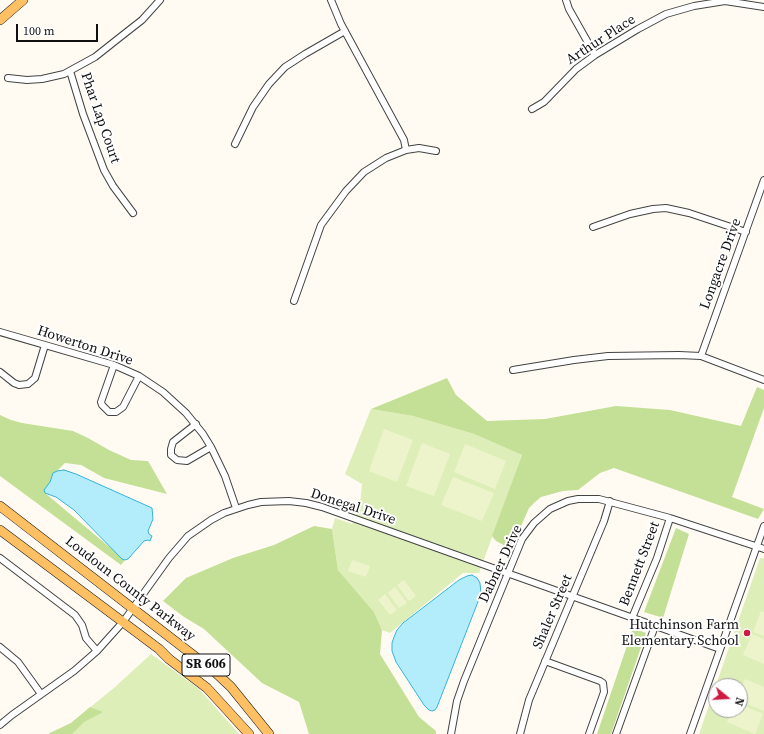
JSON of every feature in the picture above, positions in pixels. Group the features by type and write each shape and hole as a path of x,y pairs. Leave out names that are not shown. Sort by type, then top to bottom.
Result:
{"main road":[{"path":"0,20 23,0"},
{"name":"Loudoun County Parkway","path":"0,506 215,672 231,687 269,734"},
{"name":"SR 606","path":"0,530 159,649 169,659 207,688 249,734"}],"street":[{"path":"8,78 27,80 42,79 64,74 95,57 120,38 142,20 160,0"},
{"path":"331,0 345,31 404,140 406,150"},
{"path":"566,0 569,9 595,55"},
{"name":"Arthur Place","path":"532,108 544,102 576,69 595,55 666,14 694,6 725,1 764,7"},
{"path":"235,144 253,107 269,84 285,67 345,31"},
{"name":"Phar Lap Court","path":"70,70 83,114 104,170 113,186 133,213"},
{"path":"294,301 322,225 346,191 364,172 386,158 406,150 419,148 436,151"},
{"name":"Longacre Drive","path":"701,356 764,180"},
{"path":"593,227 630,214 666,208 689,212 746,232"},
{"name":"Howerton Drive","path":"0,332 114,365 139,376 163,392 196,424 211,446 225,476 236,508"},
{"path":"0,372 14,383 19,385 28,384 34,378 45,345"},
{"path":"513,370 608,356 679,355 701,356 764,380"},
{"path":"114,365 101,402 105,410 109,412 116,412 123,407 139,376"},
{"path":"196,424 174,442 171,449 172,455 177,460 187,461 211,446"},
{"name":"Dabner Drive","path":"451,734 457,701 464,681 522,540 534,523 546,512 559,504 578,499 599,499 610,501 670,518 764,549"},
{"name":"Donegal Drive","path":"0,725 74,671 97,651 123,622 169,558 188,536 211,520 236,508 261,502 276,501 306,503 322,507 720,649"},
{"name":"Shaler Street","path":"520,734 529,700 604,521 610,501"},
{"name":"Bennett Street","path":"632,618 657,558 670,518"},
{"path":"690,734 764,526"},
{"path":"0,558 75,615 82,625 86,638 97,651"},
{"path":"616,734 655,626"},
{"path":"0,647 18,662 41,694"},
{"path":"545,661 603,683 604,692 589,734"}],"green space":[{"path":"447,378 456,395 487,421 545,419 616,406 670,410 741,426 757,387 764,390 764,408 732,497 764,509 758,519 614,468 600,473 578,490 563,491 541,497 529,508 519,531 518,549 509,548 496,541 492,536 522,455 474,434 413,416 371,409"},
{"path":"371,409 413,416 474,434 522,455 479,573 463,573 390,633 382,630 374,612 338,570 332,529 335,518 352,524 360,505 362,484 345,474"},
{"path":"0,415 22,423 73,431 131,460 148,461 167,494 104,478 81,465 65,463 57,471 45,493 125,560 121,565 0,476"},
{"path":"384,429 413,440 397,482 369,471"},
{"path":"422,443 450,454 434,496 406,486"},
{"path":"465,444 506,461 495,489 454,472"},
{"path":"453,477 494,493 482,521 441,505"},
{"path":"314,526 332,529 338,570 374,612 382,630 380,654 419,717 436,731 436,734 309,734 299,702 262,683 204,629 184,617 163,601 186,578 233,558 274,545"},
{"path":"676,528 689,534 663,618 644,612"},
{"name":"Hutchinson Farm Elementary School","path":"760,558 764,558 764,734 699,734 708,708 708,718 748,718 748,678 718,678"},
{"path":"352,560 370,566 366,577 348,571"},
{"path":"404,580 416,596 409,601 397,585"},
{"path":"395,587 407,603 399,608 388,593"},
{"path":"385,594 397,610 390,615 378,600"},
{"path":"761,611 764,612 764,636 753,632"},
{"path":"633,628 646,633 611,734 597,734"},
{"path":"752,634 764,639 764,664 743,655"},
{"path":"151,654 198,688 239,734 48,734 71,723 115,687"},
{"path":"748,680 764,687 764,711 748,704"},
{"path":"90,707 103,712 84,722 72,734 48,734 71,723"},
{"path":"748,707 763,714 755,734 727,722 729,718 748,718"}],"water":[{"path":"64,470 152,508 153,519 148,531 152,536 150,541 144,541 128,559 122,559 74,510 56,497 45,493 44,490 50,482 53,473"},
{"path":"472,575 477,578 480,583 481,594 437,707 432,711 424,705 396,662 392,651 392,643 397,630 403,623 459,580"}],"place":[{"name":"Hutchinson Farm Elementary School","path":"747,633"}]}
